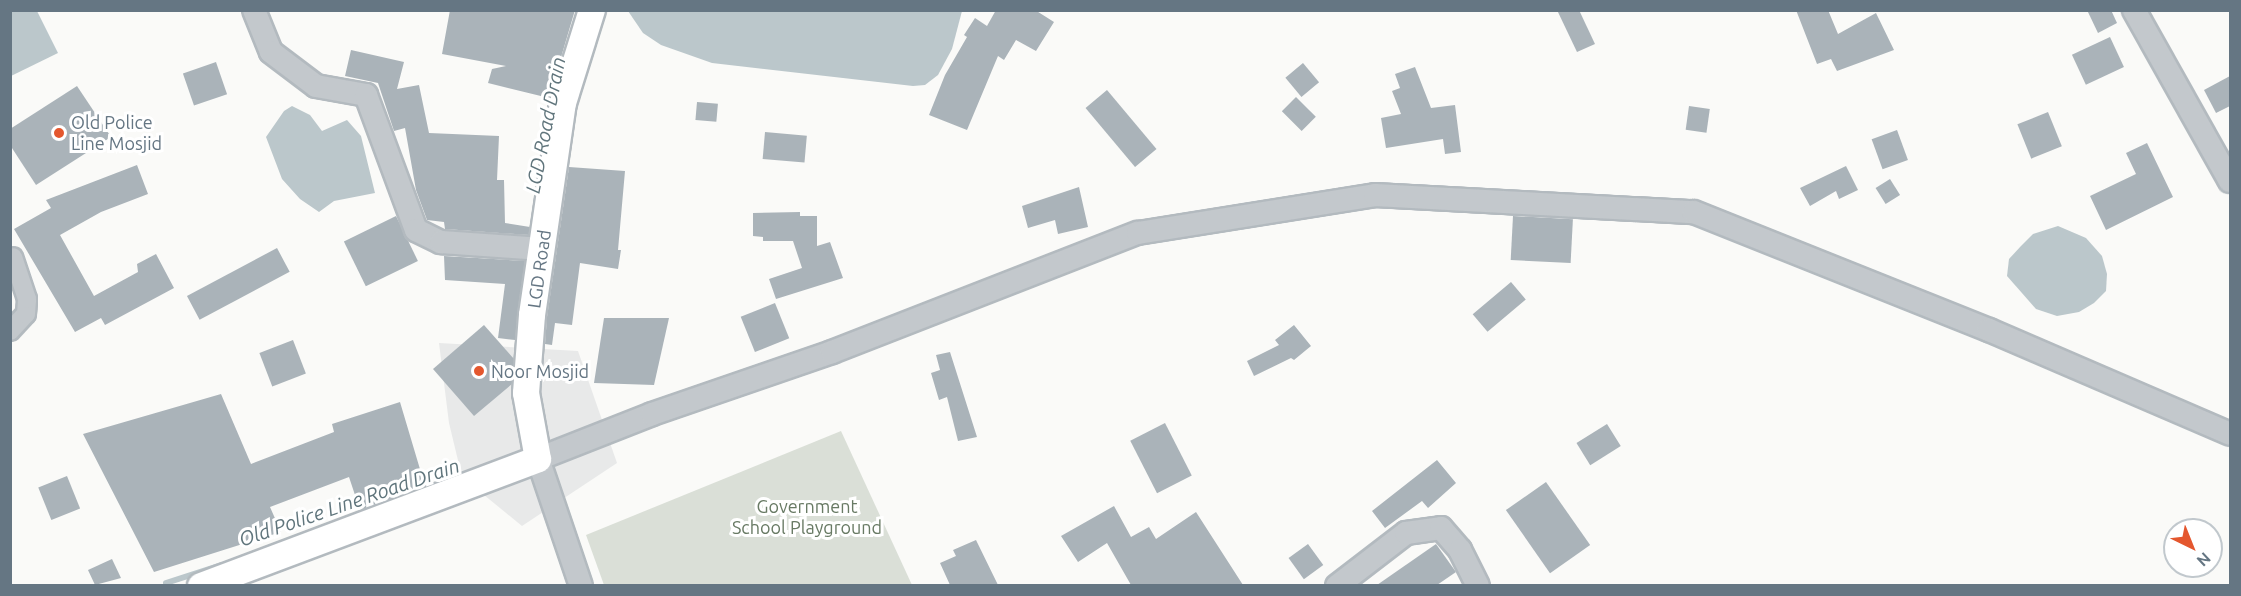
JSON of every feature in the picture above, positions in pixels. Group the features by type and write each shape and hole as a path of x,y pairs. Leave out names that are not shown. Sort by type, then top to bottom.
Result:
{"main road":[{"name":"LGD Road","path":"538,459 526,393 542,249 563,103 592,10"},
{"path":"201,585 538,459"}],"street":[{"path":"254,10 271,51 316,86 366,95 416,230 441,242 542,249"},
{"path":"2134,10 2230,181"},
{"path":"580,585 538,459 652,414 832,352 1138,233 1375,195 1694,212 1989,330 2230,434"},
{"path":"10,331 26,314 27,299 13,257"},
{"path":"1337,585 1406,533 1441,528 1460,550 1478,585"}],"shaded area":[{"path":"11,10 37,11 58,53 11,76"},
{"path":"628,11 962,11 952,49 938,75 925,85 913,86 712,63 661,45 643,33"},
{"path":"292,106 310,115 322,131 347,120 361,136 375,193 334,201 319,212 300,199 282,179 266,137 284,111"},
{"path":"2058,226 2086,238 2102,256 2107,274 2106,291 2094,303 2079,312 2057,316 2036,309 2007,276 2009,259 2033,234"},
{"path":"439,343 578,351 617,463 522,526 462,477 449,423"}],"green space":[{"name":"Government School Playground","path":"841,431 912,585 604,585 586,535"}],"building":[{"path":"450,10 575,10 549,98 488,83 492,69 506,66 442,54"},
{"path":"996,10 1035,10 1054,22 1036,51 1016,40 1004,60 998,56 967,130 929,115 945,75 967,37 964,35 975,18 987,26"},
{"path":"1557,10 1579,10 1595,44 1577,52"},
{"path":"1796,10 1828,10 1838,34 1876,13 1894,50 1837,71 1831,59 1817,64"},
{"path":"2087,10 2111,10 2117,23 2098,33"},
{"path":"2110,37 2124,67 2086,85 2072,55"},
{"path":"351,50 404,62 397,89 419,85 429,133 499,136 497,180 504,180 505,223 530,227 529,235 445,229 444,222 427,220 416,190 405,128 394,131 378,83 345,76"},
{"path":"216,62 227,94 194,106 183,73"},
{"path":"1303,63 1319,82 1301,97 1285,78"},
{"path":"1415,67 1431,108 1455,105 1461,152 1445,154 1443,139 1386,148 1381,118 1401,114 1392,91 1400,88 1395,74"},
{"path":"2230,76 2230,106 2216,113 2204,90"},
{"name":"Old Police Line Mosjid","path":"77,86 111,137 36,185 10,145 10,129"},
{"path":"1107,90 1156,149 1135,167 1086,108"},
{"path":"1296,97 1316,117 1302,131 1282,111"},
{"path":"697,102 718,104 716,122 695,120"},
{"path":"1689,106 1710,109 1706,133 1686,130"},
{"path":"2048,112 2062,146 2031,159 2017,124"},
{"path":"1897,130 1908,160 1883,169 1872,139"},
{"path":"765,132 807,136 804,163 763,159"},
{"path":"2147,143 2173,197 2106,230 2090,196 2136,174 2126,153"},
{"path":"137,165 148,194 101,212 60,235 94,296 138,272 137,264 156,254 174,288 105,325 101,318 75,332 14,229 51,208 46,200"},
{"path":"1846,166 1858,190 1839,199 1836,191 1810,206 1800,188"},
{"path":"569,167 625,171 618,250 621,250 618,269 580,263 572,325 555,323 552,345 545,344 547,317"},
{"path":"1890,179 1900,195 1886,204 1876,188"},
{"path":"1079,187 1088,227 1058,234 1055,220 1028,228 1022,206"},
{"path":"800,212 800,216 817,216 817,246 830,242 843,278 776,299 769,279 802,268 793,241 763,241 763,237 753,236 753,213"},
{"path":"396,216 418,261 366,286 344,241"},
{"path":"1513,216 1573,219 1571,263 1511,260"},
{"path":"277,248 290,272 200,320 187,296"},
{"path":"444,256 525,261 515,340 498,338 505,284 445,280"},
{"path":"1511,282 1526,300 1487,332 1473,314"},
{"path":"775,303 789,338 755,352 741,317"},
{"path":"604,318 669,318 654,385 594,383"},
{"name":"Noor Mosjid","path":"484,325 514,359 512,384 474,416 433,369"},
{"path":"1294,325 1311,346 1294,360 1291,358 1254,376 1247,361 1279,345 1275,340"},
{"path":"293,340 306,374 272,387 259,353"},
{"path":"950,352 977,437 958,441 947,397 939,400 931,373 940,370 936,355"},
{"path":"221,394 251,464 334,432 332,424 400,402 425,486 360,510 349,477 270,507 281,532 154,572 83,434"},
{"path":"1165,423 1192,476 1157,493 1130,441"},
{"path":"1607,424 1621,446 1590,465 1576,443"},
{"path":"1437,460 1456,483 1428,508 1422,501 1385,528 1372,511"},
{"path":"67,476 80,508 51,520 38,488"},
{"path":"1546,482 1590,545 1550,573 1506,510"},
{"path":"1114,506 1131,537 1149,527 1156,539 1196,512 1243,585 1131,585 1107,543 1078,562 1061,536"},
{"path":"976,540 998,585 950,585 940,563 956,556 953,550"},
{"path":"1308,544 1323,565 1304,579 1289,558"},
{"path":"1436,544 1456,572 1437,585 1377,585"},
{"path":"112,559 121,578 95,585 88,570"}],"waterway":[{"name":"Old Police Line Road Drain","path":"166,583 222,565"}],"place":[{"name":"Old Police Line Mosjid","path":"59,133"},
{"name":"Noor Mosjid","path":"479,371"}],"water label":[{"name":"LGD Road Drain","path":"545,125"}]}
